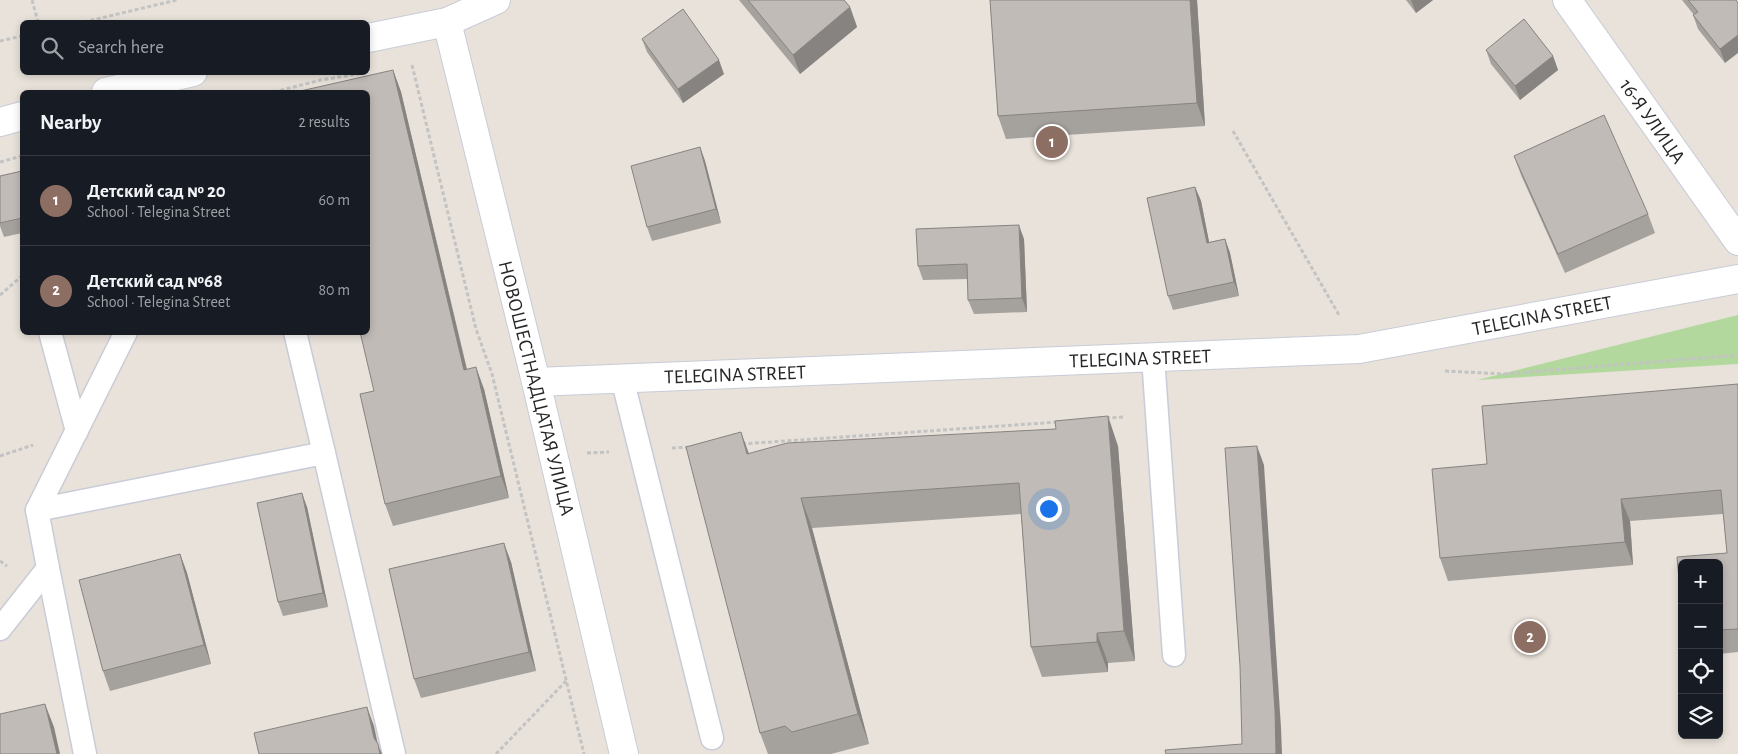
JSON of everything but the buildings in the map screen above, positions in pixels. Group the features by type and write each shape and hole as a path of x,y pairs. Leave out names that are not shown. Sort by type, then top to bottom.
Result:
{"street":[{"path":"370,38 447,22 496,0"},
{"name":"16-Я УЛИЦА","path":"1567,0 1738,241"},
{"name":"НОВОШЕСТНАДЦАТАЯ УЛИЦА","path":"447,22 536,382 624,754"},
{"path":"118,90 181,75"},
{"path":"0,122 20,117"},
{"name":"TELEGINA STREET","path":"536,382 1359,349 1738,279"}],"lane":[{"path":"51,335 77,432"},
{"path":"85,754 37,510 125,335"},
{"path":"296,335 394,754"},
{"path":"1153,357 1174,655"},
{"path":"622,378 712,738"},
{"path":"37,510 324,453"},
{"path":"0,629 48,568"}],"path":[{"path":"32,0 37,20"},
{"path":"92,20 177,0"},
{"path":"0,41 20,36"},
{"path":"403,67 412,65 476,329 492,374 584,754"},
{"path":"282,90 321,80 354,75"},
{"path":"1233,131 1359,349"},
{"path":"0,162 20,157"},
{"path":"0,295 20,278"},
{"path":"1440,370 1504,374 1738,355"},
{"path":"1105,418 1135,416 1156,392"},
{"path":"739,444 1066,421"},
{"path":"512,459 553,454 690,447"},
{"path":"496,754 566,681"}],"green space":[{"path":"1738,315 1738,364 1477,380"}],"place":[{"name":"Детский сад № 20","path":"1052,142"},
{"name":"Детский сад №68","path":"1530,637"}]}
